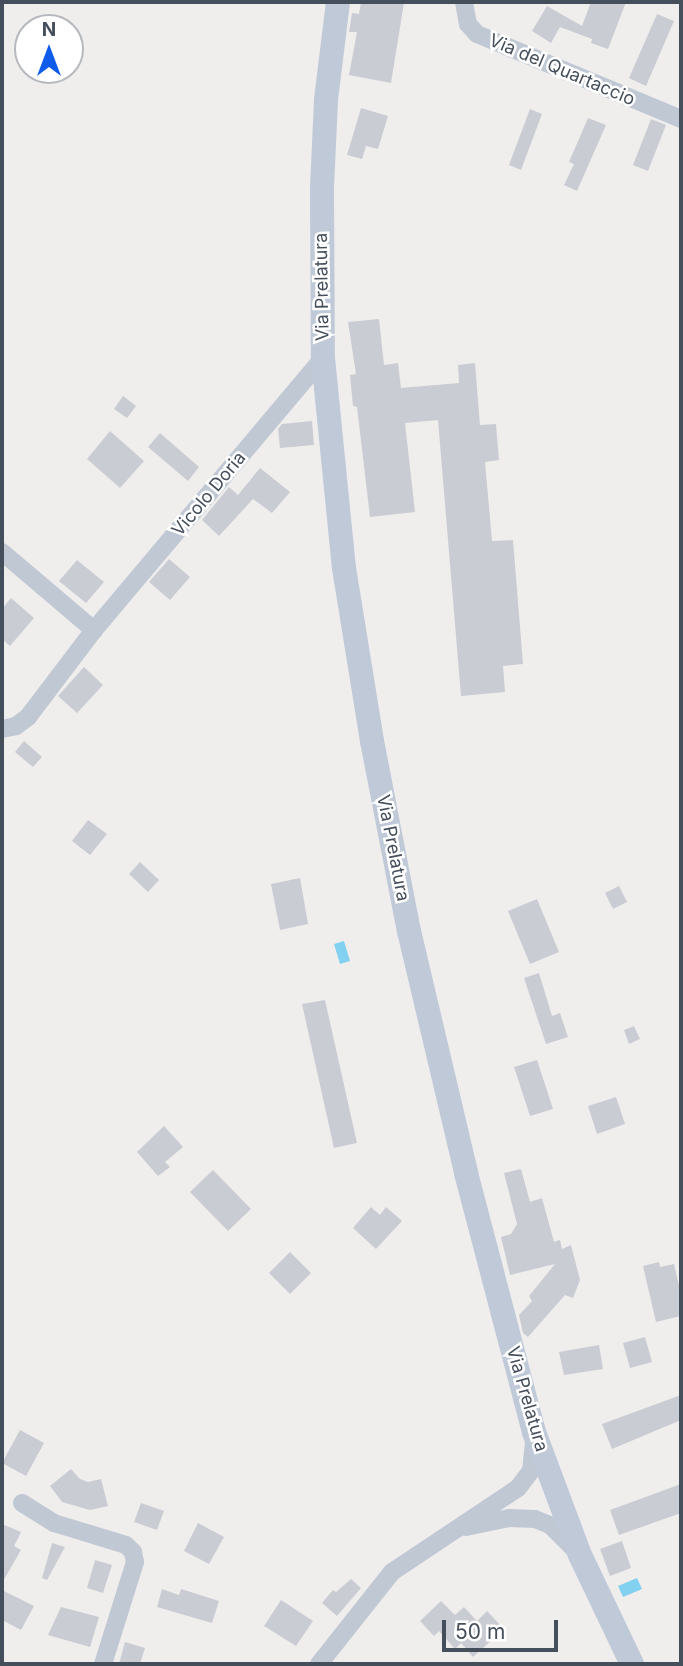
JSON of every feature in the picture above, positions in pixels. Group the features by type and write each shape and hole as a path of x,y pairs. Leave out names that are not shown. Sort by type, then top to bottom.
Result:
{"street":[{"name":"Via Prelatura","path":"338,2 321,188 323,358 344,568 372,741 409,930 466,1173 534,1432 580,1555 632,1664"},
{"name":"Via del Quartaccio","path":"464,2 468,24 477,34 681,119"},
{"name":"Vicolo Doria","path":"2,729 16,726 27,717 94,630 323,358"},
{"path":"2,552 94,630"},
{"path":"319,1664 387,1577 413,1555 524,1482 534,1463 534,1432"},
{"path":"22,1503 54,1522 125,1545 133,1552 135,1562 103,1664"},
{"path":"452,1531 509,1518 535,1519 550,1525 580,1555"}],"water":[{"path":"344,941 350,961 340,964 334,944"},
{"path":"637,1578 642,1589 623,1597 618,1586"}],"building":[{"path":"361,2 404,3 391,83 349,75 357,32 349,32 352,13 359,14"},
{"path":"591,2 626,2 608,49 591,43 592,39 560,27 551,43 532,31 547,6 582,26"},
{"path":"657,14 674,21 646,86 629,78"},
{"path":"361,108 388,116 378,149 366,146 362,159 347,155"},
{"path":"530,109 542,114 521,170 509,165"},
{"path":"588,118 606,125 577,191 564,185 574,164 569,162"},
{"path":"651,119 666,125 648,171 633,165"},
{"path":"379,319 384,365 398,363 401,388 459,383 458,365 475,363 480,425 496,424 499,460 485,462 492,541 513,540 523,664 503,666 505,692 461,696 438,420 405,423 415,512 370,517 357,407 353,406 350,375 356,374 348,322"},
{"path":"123,396 136,406 127,418 114,409"},
{"path":"312,421 314,445 280,448 278,429 282,424"},
{"path":"110,431 144,461 120,488 87,459"},
{"path":"160,433 199,467 188,481 148,447"},
{"path":"260,468 290,492 272,513 253,499 219,536 202,520 229,487 238,495"},
{"path":"169,559 190,577 170,600 149,582"},
{"path":"77,560 104,582 86,603 59,581"},
{"path":"11,598 34,618 10,646 2,639 2,609"},
{"path":"84,667 103,685 77,713 58,696"},
{"path":"24,741 42,757 33,767 15,752"},
{"path":"88,820 107,834 90,855 72,841"},
{"path":"140,862 159,880 148,892 129,874"},
{"path":"300,878 308,924 280,930 271,884"},
{"path":"619,886 627,902 613,909 605,893"},
{"path":"537,899 559,952 530,964 508,911"},
{"path":"539,973 552,1016 560,1013 568,1037 546,1044 524,978"},
{"path":"325,1000 357,1143 334,1148 302,1004"},
{"path":"634,1026 640,1039 629,1044 624,1030"},
{"path":"537,1060 553,1109 530,1116 514,1067"},
{"path":"616,1097 625,1124 597,1134 588,1106"},
{"path":"164,1126 183,1147 165,1162 170,1167 158,1176 137,1152"},
{"path":"521,1169 530,1202 542,1198 554,1242 560,1240 562,1249 571,1245 580,1280 573,1298 565,1295 528,1337 523,1333 519,1315 532,1301 529,1296 555,1264 510,1275 501,1237 511,1234 517,1224 504,1173"},
{"path":"213,1170 251,1209 228,1231 190,1192"},
{"path":"371,1207 380,1215 386,1207 402,1221 376,1249 353,1228"},
{"path":"290,1252 311,1273 290,1294 269,1273"},
{"path":"659,1262 660,1267 674,1264 681,1294 681,1316 656,1322 643,1266"},
{"path":"645,1337 652,1362 630,1368 623,1343"},
{"path":"599,1345 603,1369 564,1375 559,1352"},
{"path":"681,1395 681,1420 612,1449 602,1424"},
{"path":"20,1430 44,1443 26,1476 2,1463"},
{"path":"71,1469 80,1479 88,1482 101,1479 108,1506 90,1510 62,1502 50,1486"},
{"path":"681,1484 681,1513 619,1535 610,1510"},
{"path":"141,1503 164,1511 157,1530 134,1522"},
{"path":"198,1523 224,1537 209,1564 184,1551"},
{"path":"2,1524 21,1532 14,1546 21,1550 2,1583"},
{"path":"622,1541 631,1568 610,1576 600,1549"},
{"path":"52,1543 65,1547 47,1580 42,1578"},
{"path":"95,1560 112,1565 103,1593 87,1588"},
{"path":"351,1579 361,1588 337,1616 322,1603 333,1590 336,1592"},
{"path":"162,1589 179,1595 181,1589 219,1601 212,1623 157,1607"},
{"path":"2,1590 34,1606 21,1630 2,1620"},
{"path":"281,1600 313,1621 296,1646 264,1626"},
{"path":"441,1601 455,1615 464,1607 477,1621 487,1611 504,1629 473,1657 461,1643 455,1649 439,1631 434,1636 420,1621"},
{"path":"61,1607 99,1617 90,1647 48,1635"},
{"path":"125,1642 145,1648 140,1664 119,1664"}]}
